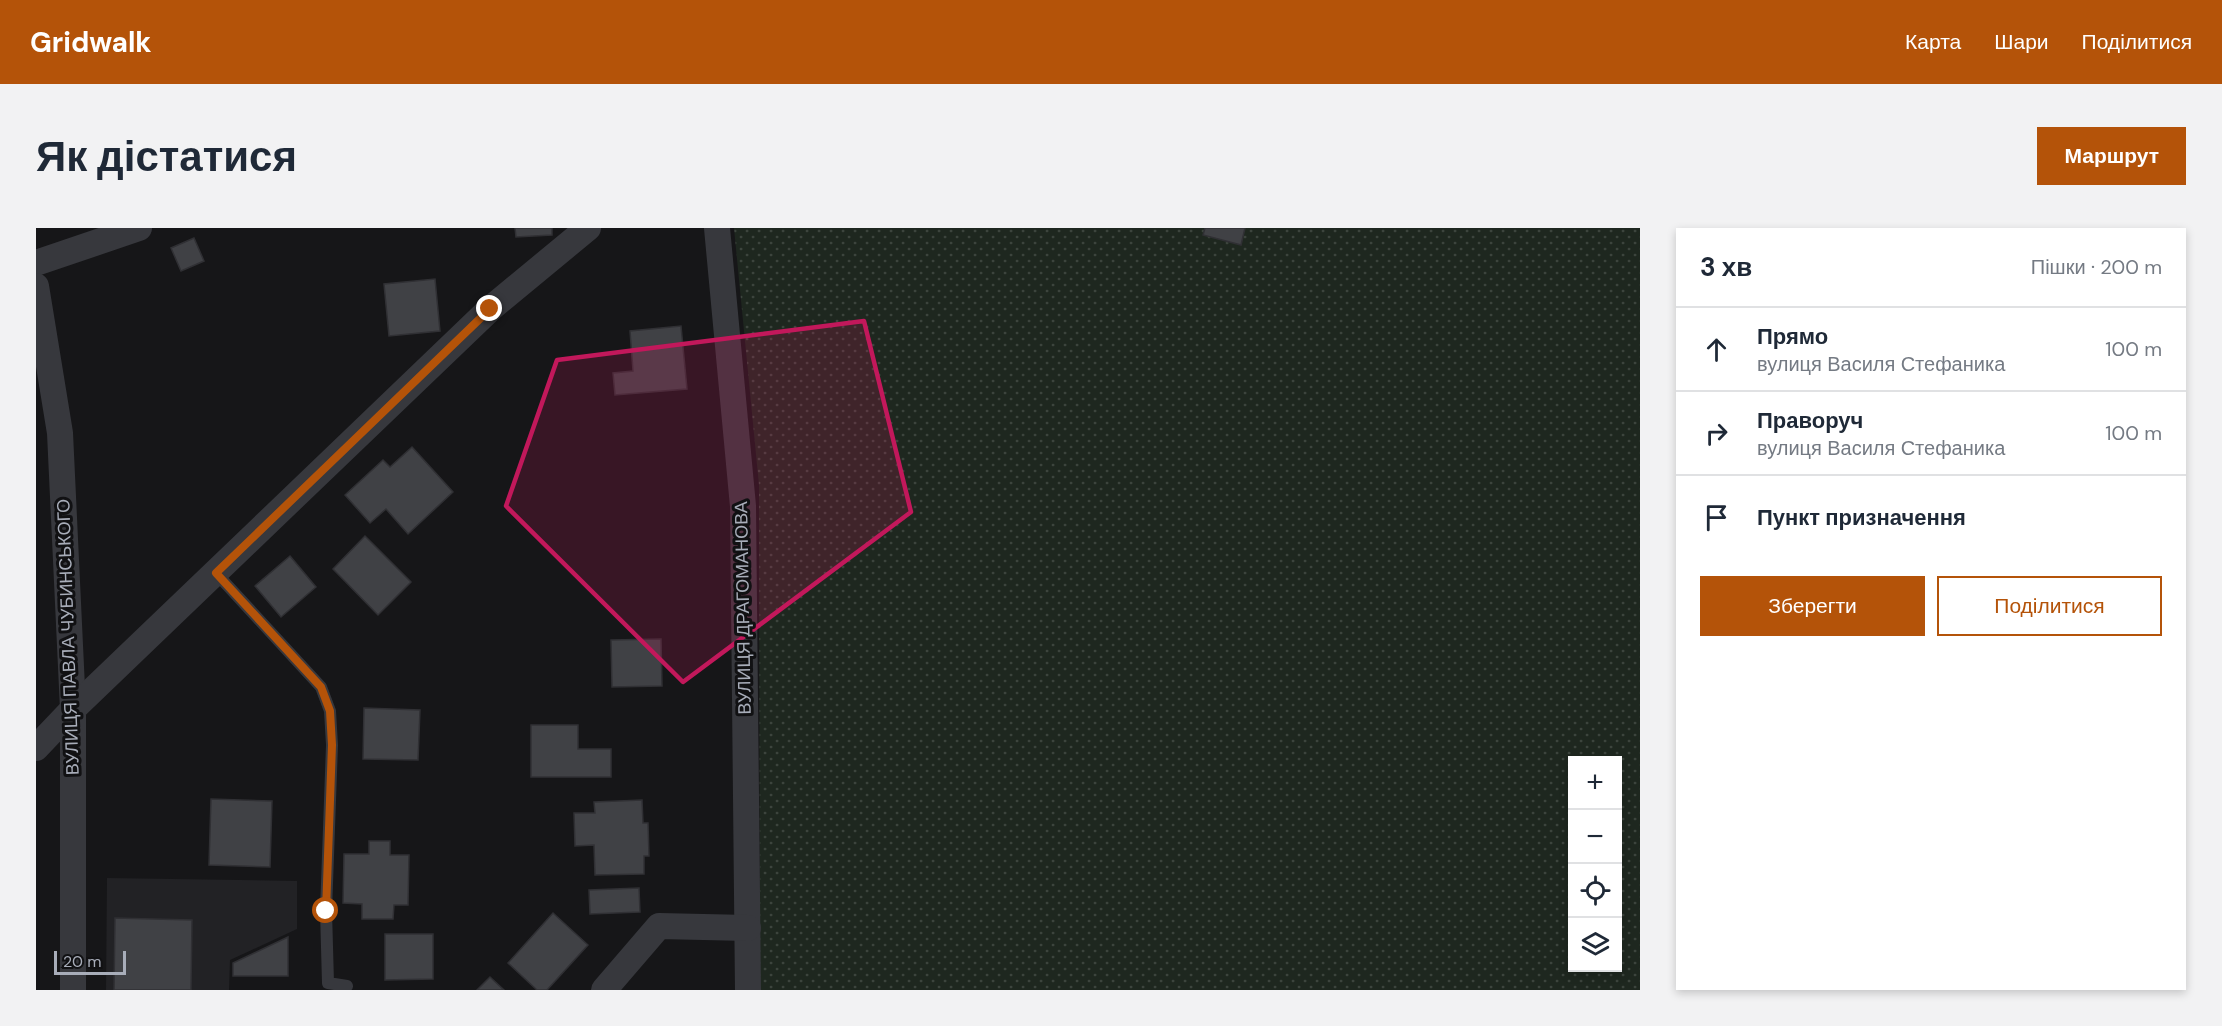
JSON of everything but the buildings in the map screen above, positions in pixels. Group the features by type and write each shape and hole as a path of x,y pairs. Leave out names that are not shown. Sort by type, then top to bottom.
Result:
{"street":[{"path":"36,263 139,228"},
{"path":"36,748 73,709 490,309 588,228"},
{"name":"ВУЛИЦЯ ДРАГОМАНОВА","path":"717,228 743,506 748,990"},
{"name":"ВУЛИЦЯ ПАВЛА ЧУБИНСЬКОГО","path":"36,286 60,433 73,709 73,990"},
{"path":"604,990 660,926 748,928"}],"lane":[{"path":"216,573 321,687 330,711 332,745 326,911 328,983 347,986"}],"highlighted area":[{"path":"864,321 911,512 683,682 506,506 557,360"}],"shaded area":[{"path":"734,228 1640,228 1640,990 760,990 759,485"},
{"path":"107,878 297,881 297,929 230,960 229,990 106,990"}],"route":[{"path":"326,911 332,745 330,711 321,687 216,573 490,309"}]}
